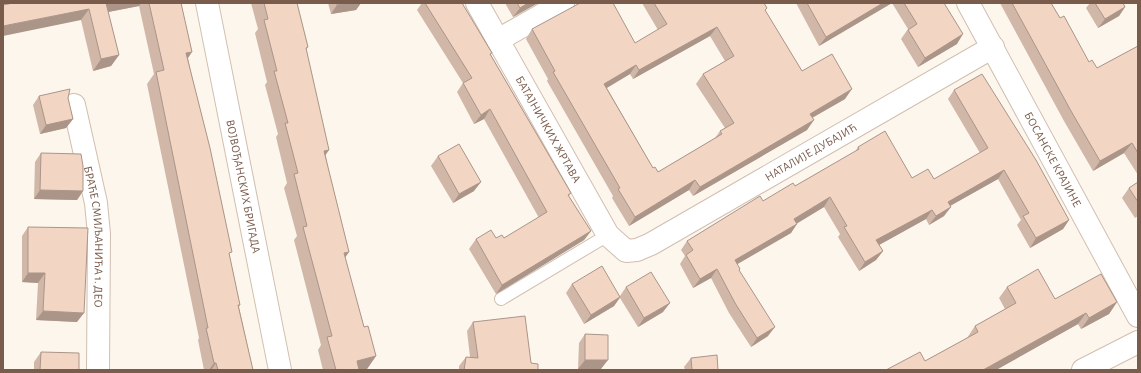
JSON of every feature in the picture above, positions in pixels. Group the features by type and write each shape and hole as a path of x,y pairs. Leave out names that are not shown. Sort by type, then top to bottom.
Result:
{"street":[{"name":"ВОЈВОЂАНСКИХ БРИГАДА","path":"207,3 280,370"},
{"name":"БАТАЈНИЧКИХ ЖРТАВА","path":"477,3 608,235 626,251"},
{"path":"498,40 563,3"},
{"name":"БОСАНСКЕ КРАЈИНЕ","path":"968,3 1138,316"},
{"name":"НАТАЛИЈЕ ДУБАЈИЋ","path":"626,251 637,250 650,244 993,47"},
{"name":"БРАЋЕ СМИЉАНИЋА 1. ДЕО","path":"74,105 96,203 99,234 98,370"},
{"path":"1084,370 1138,342"}],"lane":[{"path":"501,299 608,235"}],"building":[{"path":"13,3 106,3 119,55 101,59 89,9 3,26 3,5"},
{"path":"149,3 181,3 192,52 186,53 210,148 232,252 229,253 240,305 238,305 253,370 218,370 216,363 214,363 156,72 164,70"},
{"path":"264,3 297,3 308,47 306,48 329,150 324,151 349,252 344,253 364,327 368,326 376,356 357,361 359,370 336,370 327,337 332,336 303,227 307,226 294,174 298,173 285,123 288,123 274,71 277,71 264,20 268,19"},
{"path":"336,3 349,3 337,5"},
{"path":"425,3 462,3 571,193 568,195 591,231 502,285 476,239 491,230 496,238 502,235 504,238 547,212 490,109 481,115 463,83 472,78"},
{"path":"517,3 528,3 520,8"},
{"path":"580,3 613,3 635,43 667,24 654,3 764,3 767,8 765,10 802,71 832,54 852,89 810,114 814,120 700,187 695,180 635,217 618,189 620,188 553,72 555,71 532,29","holes":["717,27 734,56 703,74 734,123 720,131 722,134 658,172 655,167 653,168 604,84 636,65 639,70"]},
{"path":"807,3 883,3 826,37"},
{"path":"904,3 944,3 963,34 925,58 908,30 917,24"},
{"path":"1012,3 1051,3 1060,18 1064,16 1089,62 1092,60 1097,68 1138,46 1138,153 1132,143 1100,161"},
{"path":"1095,3 1123,3 1125,7 1105,19"},
{"path":"982,74 1036,160 1069,220 1036,238 1023,216 1029,213 1004,170 948,202 951,207 936,216 932,210 876,240 883,251 865,262 844,227 847,226 830,197 794,219 797,224 735,260 740,269 739,270 775,327 757,338 735,303 717,269 700,279 686,255 693,250 687,241 760,196 763,201 793,183 795,186 859,149 858,147 885,131 912,178 928,169 934,179 988,148 954,90"},
{"path":"70,89 68,98 73,119 46,125 39,96"},
{"path":"459,144 481,182 459,194 438,156"},
{"path":"41,153 81,154 83,166 83,191 40,190"},
{"path":"1138,182 1138,202 1129,188"},
{"path":"28,227 88,228 84,313 43,311 45,273 28,273"},
{"path":"602,266 620,297 591,315 572,284"},
{"path":"1038,269 1055,299 1101,274 1117,302 1089,318 1086,313 983,370 886,370 920,352 925,361 978,332 975,326 1016,303 1007,287"},
{"path":"651,272 670,303 644,318 626,287"},
{"path":"525,316 531,363 538,364 538,370 464,370 466,357 478,358 473,322"},
{"path":"585,334 608,335 608,360 585,360"},
{"path":"41,352 79,353 79,370 40,370"},
{"path":"717,355 718,370 692,370 691,358"}]}
